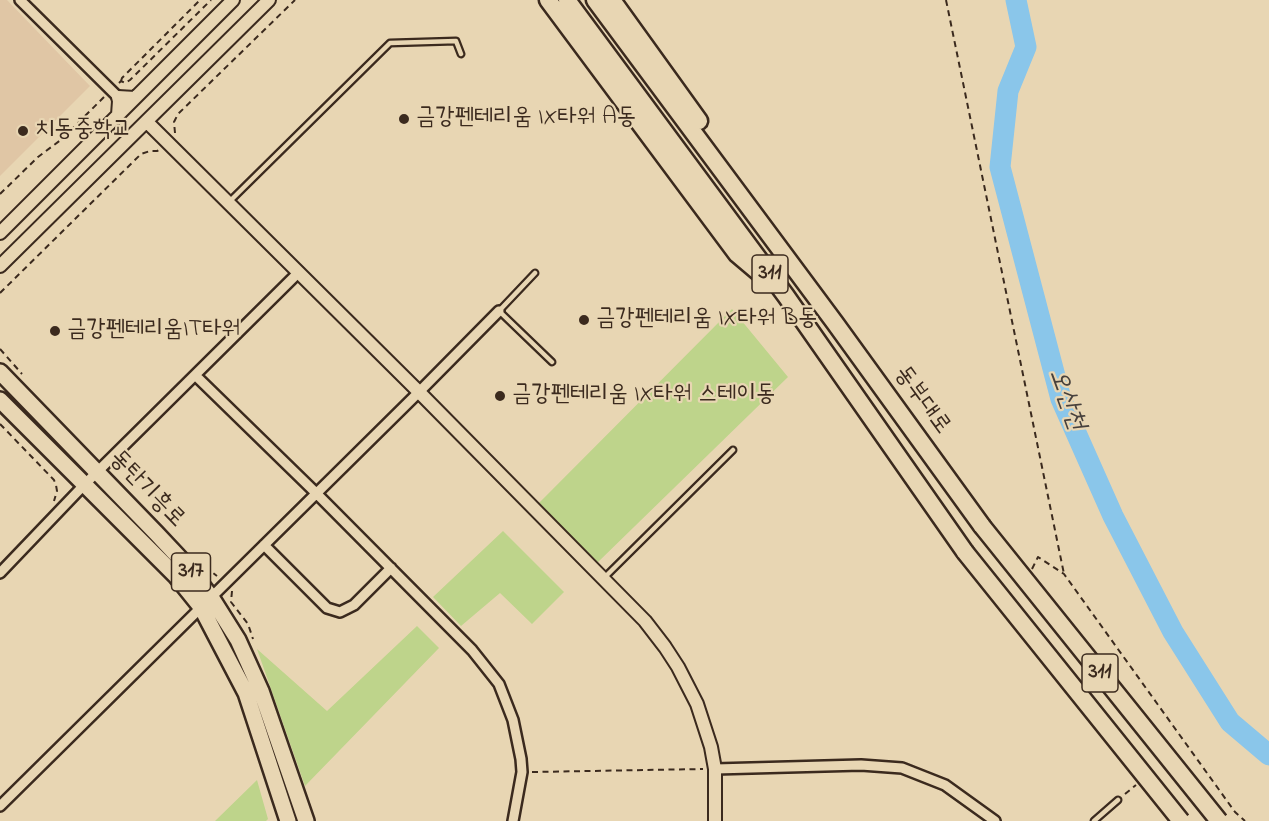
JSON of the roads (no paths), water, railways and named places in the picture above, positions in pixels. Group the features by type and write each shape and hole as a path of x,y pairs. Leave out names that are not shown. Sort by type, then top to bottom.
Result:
{"highway":[{"path":"548,0 737,254 786,296"},
{"name":"동부대로","path":"567,0 786,296 965,552 1181,821"},
{"name":"동부대로","path":"595,0 835,323 982,526 1219,821"},
{"path":"612,0 787,245 835,323"}],"main road":[{"name":"동탄기흥로","path":"0,372 187,566 206,602 246,693 288,821"},
{"name":"동탄기흥로","path":"0,400 176,576 206,602 237,640 261,691 306,821"}],"street":[{"path":"20,0 118,97 118,114"},
{"path":"0,233 233,0"},
{"path":"0,266 269,0"},
{"path":"118,97 135,98"},
{"path":"147,122 645,621 678,667 697,704 711,747 715,769 715,821"},
{"path":"0,573 84,485 299,272"},
{"path":"0,806 499,311"},
{"path":"196,376 472,650 499,684 513,720 521,759 522,772 513,821"},
{"path":"264,545 327,608 340,612 354,605 391,568"},
{"path":"715,769 861,765 902,768 945,785 995,821"}],"lane":[{"path":"229,203 390,43 456,41 461,54"},
{"path":"535,273 499,311 552,363"},
{"path":"603,579 733,450"},
{"path":"1094,821 1118,800"}],"waterway":[{"name":"오산천","path":"1016,0 1026,47 1008,91 1000,167 1061,399 1113,516 1173,632 1230,722 1269,755"}],"place":[{"name":"금강펜테리움 IX타워 A동","path":"404,119"},
{"name":"치동중학교","path":"23,131"},
{"name":"금강펜테리움 IX타워 B동","path":"584,320"},
{"name":"금강펜테리움IT타워","path":"55,331"},
{"name":"금강펜테리움 IX타워 스테이동","path":"500,396"}]}
